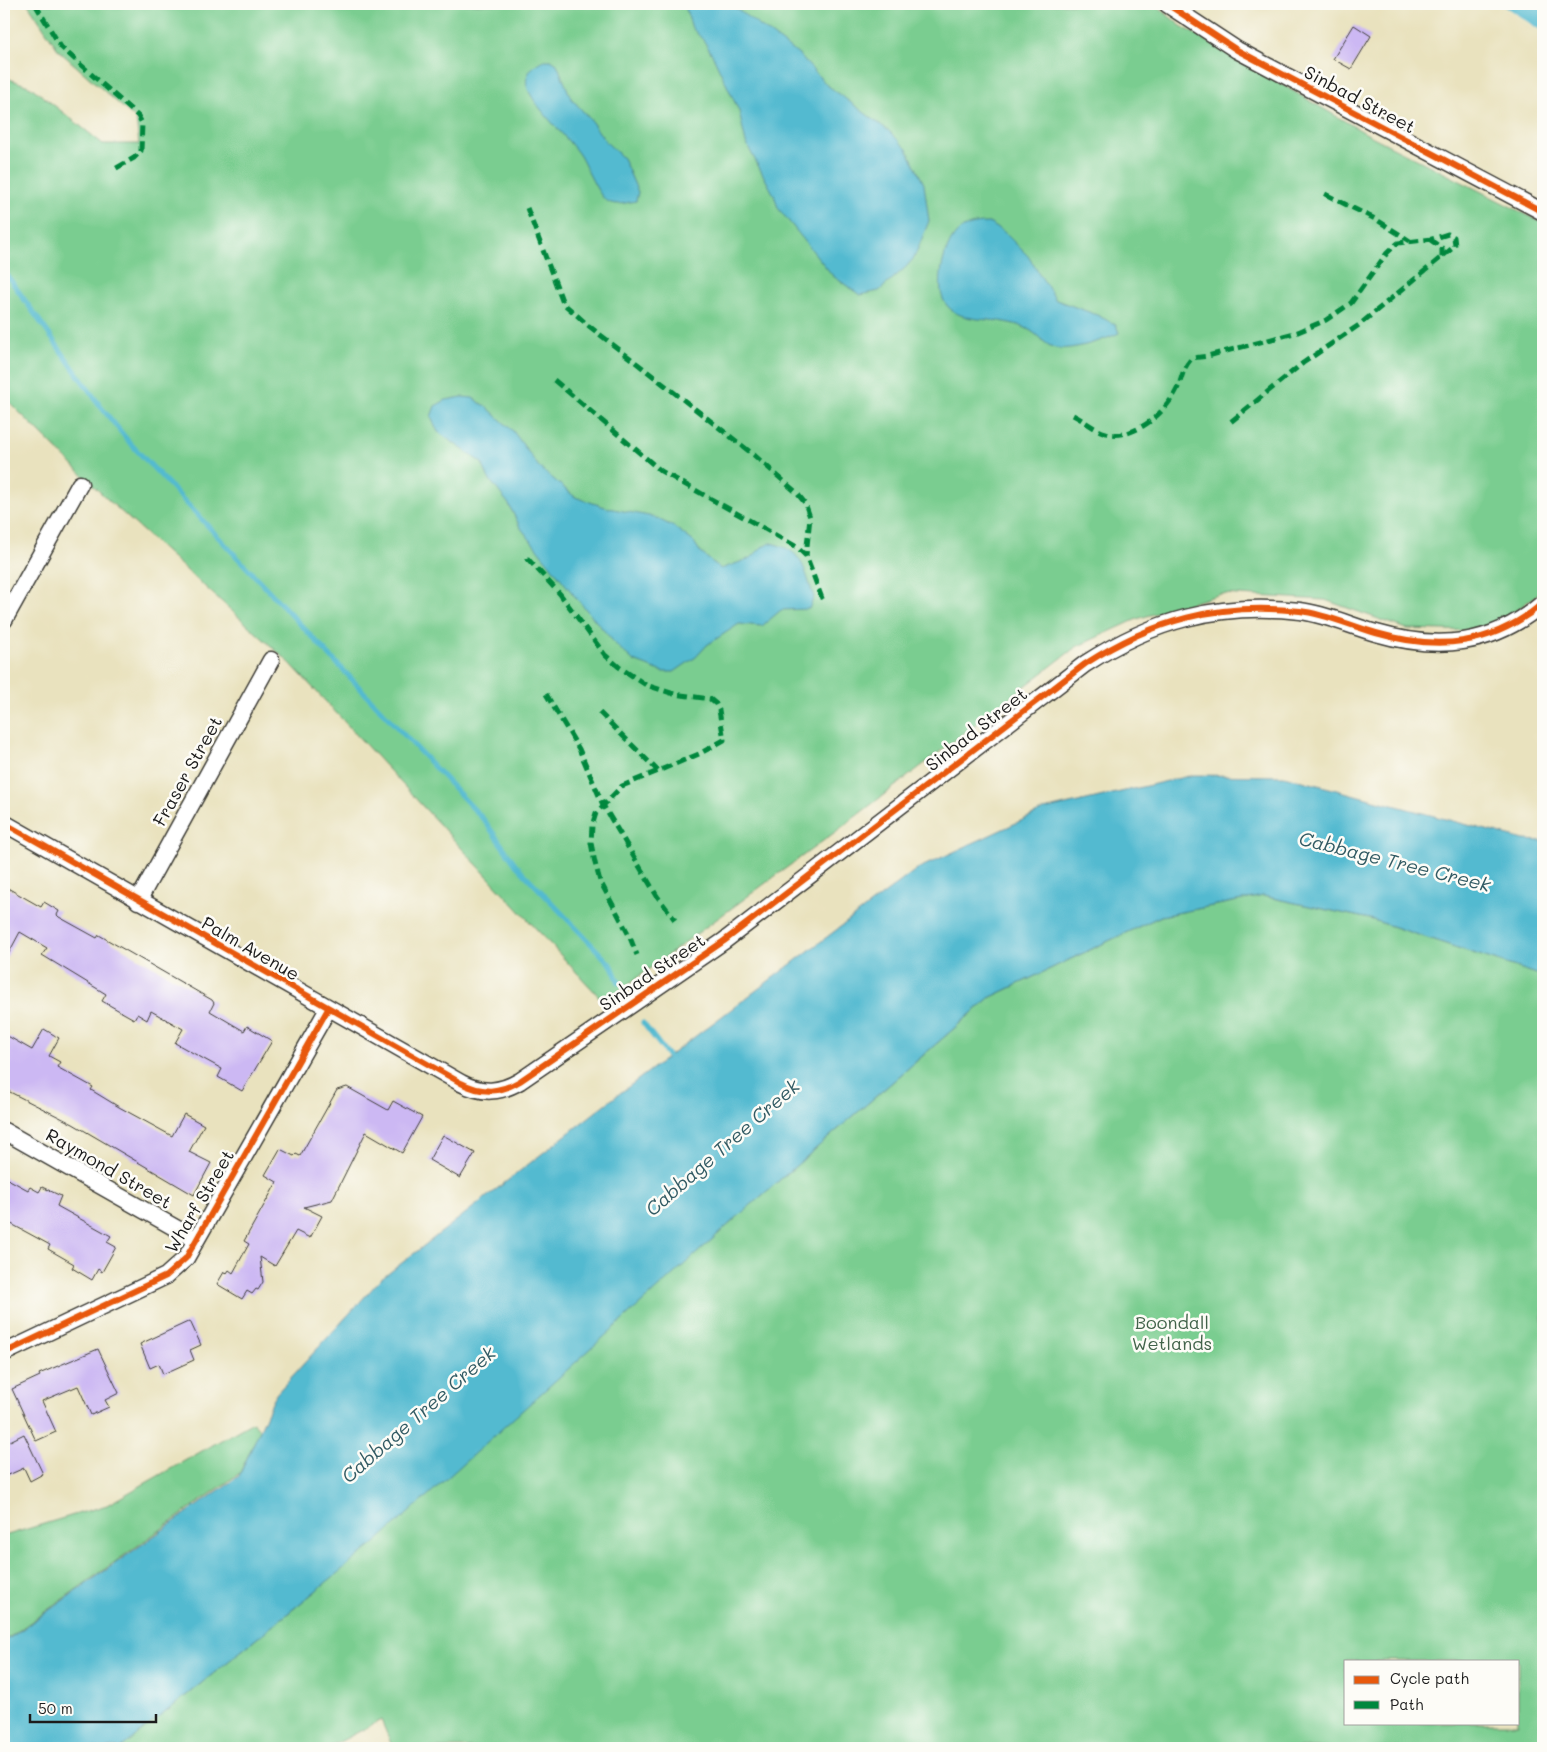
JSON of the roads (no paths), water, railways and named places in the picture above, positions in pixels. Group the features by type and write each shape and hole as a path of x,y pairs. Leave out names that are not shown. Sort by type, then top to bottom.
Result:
{"street":[{"name":"Sinbad Street","path":"1167,4 1237,50 1543,212"},
{"path":"4,620 80,484"},
{"name":"Sinbad Street","path":"487,1092 502,1090 518,1082 724,941 1084,664 1126,640 1187,616 1211,611 1253,608 1302,611 1398,638 1442,644 1462,642 1502,630 1543,603"},
{"name":"Fraser Street","path":"138,901 272,660"},
{"name":"Palm Avenue","path":"4,824 461,1083 487,1092"},
{"name":"Wharf Street","path":"4,1353 166,1276 186,1258 195,1239 328,1009"},
{"name":"Raymond Street","path":"4,1131 195,1239"}],"water":[{"path":"684,4 730,4 799,55 827,85 889,131 907,149 924,184 929,221 914,258 879,291 860,295 833,276 778,208 774,195 746,143 739,111 713,56 704,41 692,28"},
{"path":"1494,4 1543,4 1543,37"},
{"path":"544,60 551,60 557,64 571,98 589,118 606,142 623,158 638,192 636,201 614,204 607,201 596,187 575,148 536,103 526,82 528,74 533,67"},
{"path":"989,223 1004,232 1028,256 1056,300 1097,315 1116,325 1119,333 1097,342 1071,348 1056,348 1020,326 1001,321 965,316 950,308 944,301 940,285 949,243 963,228 974,224"},
{"path":"462,397 473,398 489,409 513,431 539,467 575,497 608,508 654,517 674,527 694,542 701,553 721,569 751,558 762,547 771,543 791,551 797,556 805,569 814,597 809,609 781,610 762,626 739,624 707,645 696,657 674,672 663,672 634,661 618,647 577,599 520,527 508,503 489,479 482,463 438,432 431,417 435,406 446,400"},
{"name":"Cabbage Tree Creek","path":"1193,775 1284,776 1524,840 1543,841 1543,976 1370,919 1263,896 1161,916 989,998 736,1218 375,1543 121,1748 4,1748 4,1642 239,1476 276,1394 380,1280 607,1103 917,869 1044,810"}],"waterway":[{"path":"4,271 101,407 129,442 484,820 516,865 612,966 619,983"},
{"path":"643,1023 673,1062"}],"park label":[{"name":"Boondall Wetlands","path":"1172,1332"}]}
